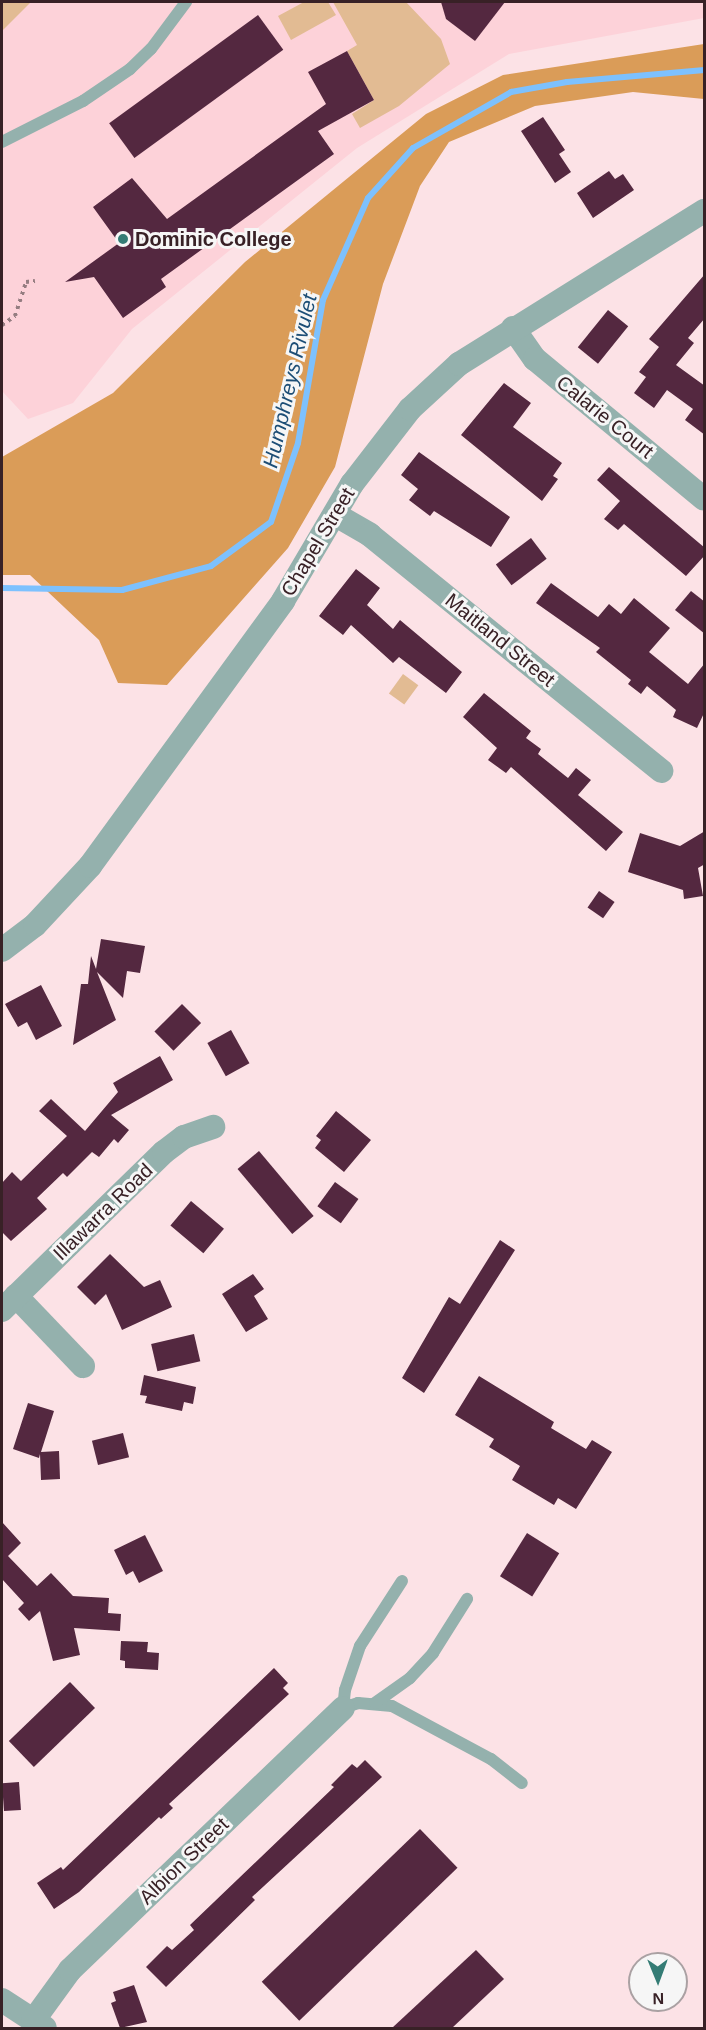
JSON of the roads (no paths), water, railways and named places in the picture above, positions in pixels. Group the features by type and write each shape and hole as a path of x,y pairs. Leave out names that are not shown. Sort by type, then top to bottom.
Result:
{"street":[{"name":"Chapel Street","path":"2,950 35,925 90,866 288,594 376,449 410,409 459,364 513,328 705,211"},
{"name":"Calarie Court","path":"513,328 535,359 705,499"},
{"name":"Maitland Street","path":"336,515 370,536 661,771"},
{"name":"Illawarra Road","path":"9,1303 164,1152 184,1137 213,1127"},
{"path":"9,1303 83,1366"},
{"name":"Albion Street","path":"39,2025 70,1970 344,1708"},
{"path":"2,2000 39,2025"}],"lane":[{"path":"2,142 83,100 130,69 152,49 186,2"},
{"path":"402,1581 360,1646 345,1690 344,1708 375,1703 392,1706 491,1759 522,1783"},
{"path":"375,1703 410,1678 433,1653 467,1599"}],"waterway":[{"name":"Humphreys Rivulet","path":"2,588 122,590 211,566 271,522 298,443 323,300 368,198 413,148 511,92 567,82 704,70"}],"place":[{"name":"Dominic College","path":"123,239"}]}
